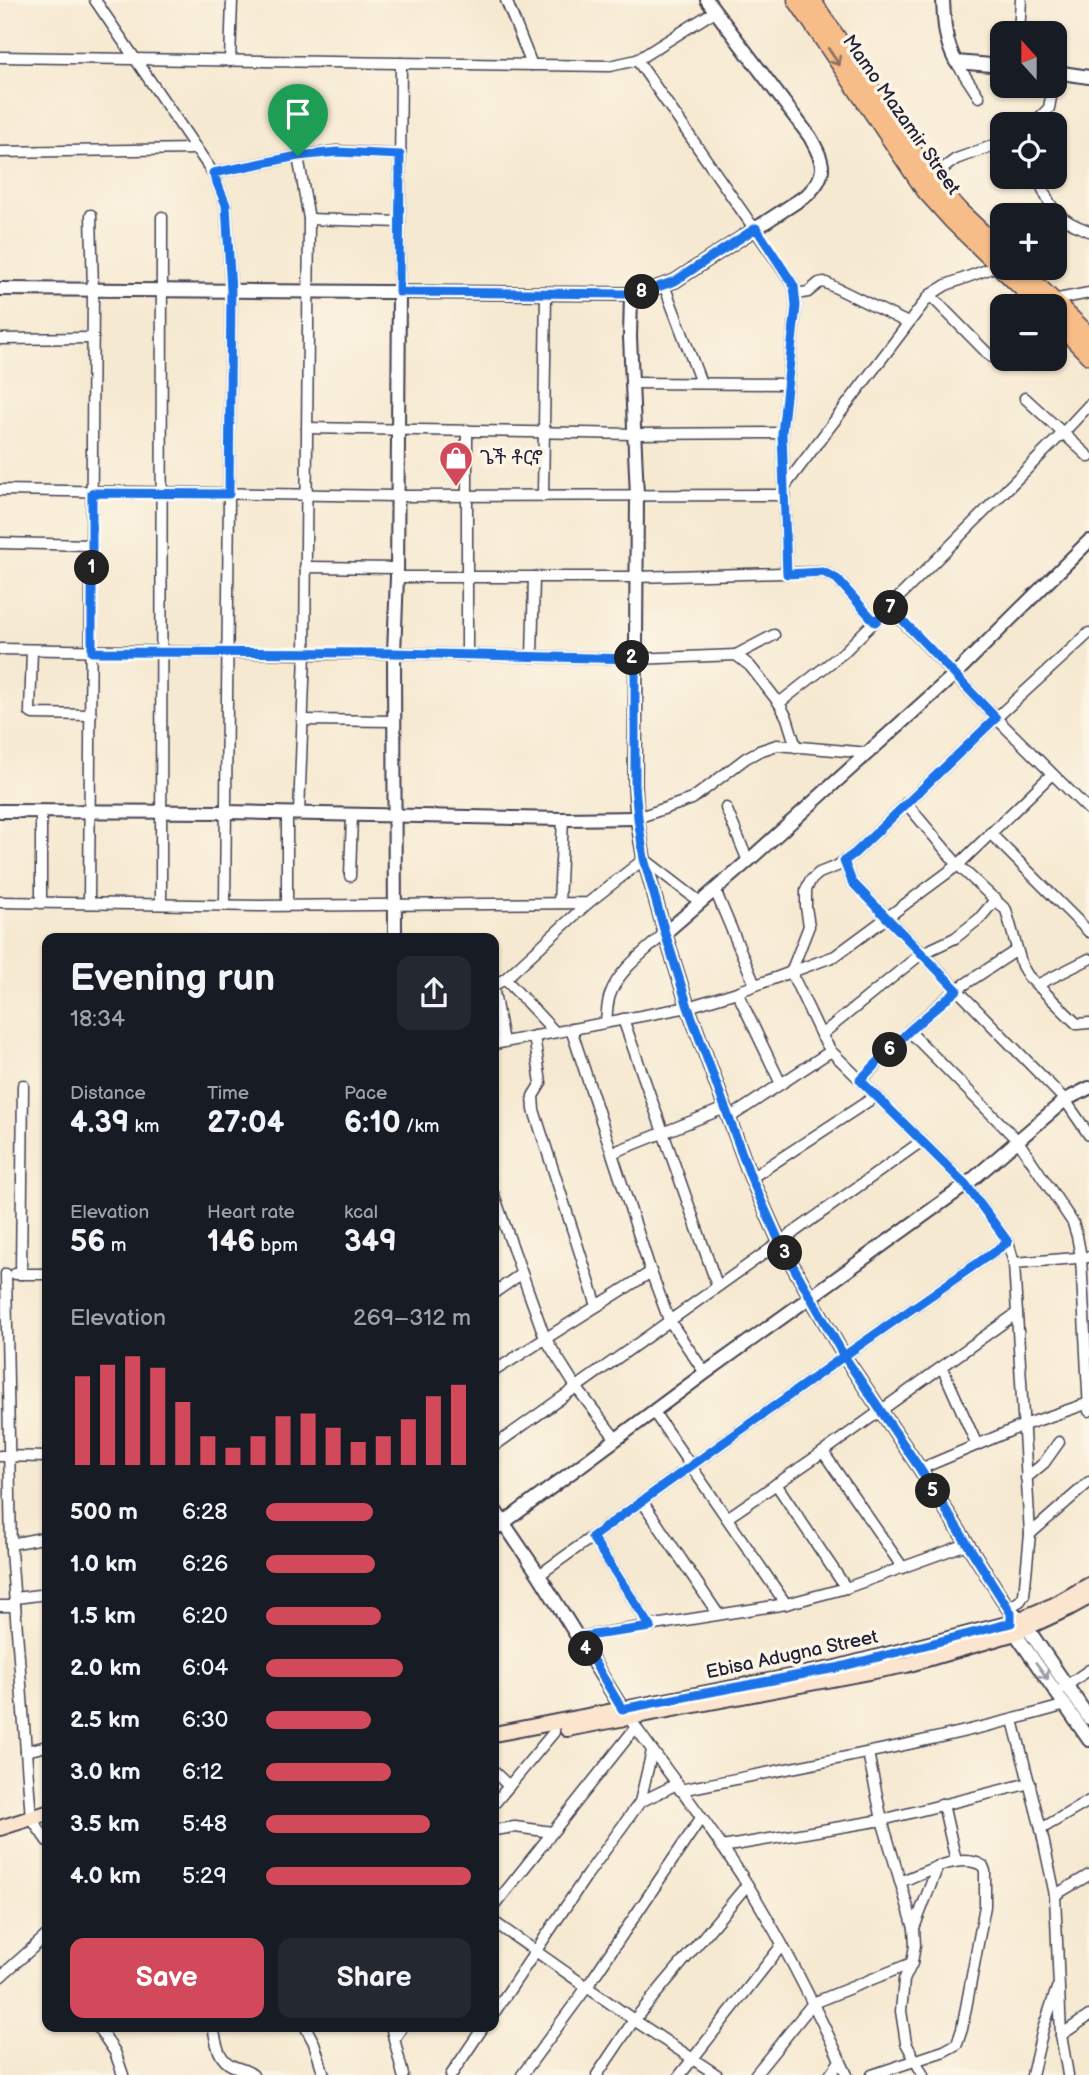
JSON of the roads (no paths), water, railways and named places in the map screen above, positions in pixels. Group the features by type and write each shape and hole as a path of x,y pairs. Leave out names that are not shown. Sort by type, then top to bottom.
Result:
{"main road":[{"name":"Mamo Mazamir Street","path":"796,0 925,191 952,221 990,251"},
{"name":"Mamo Mazamir Street","path":"812,0 935,183 990,246"},
{"name":"Mamo Mazamir Street","path":"1023,280 1038,294"},
{"name":"Mamo Mazamir Street","path":"1029,280 1040,294"},
{"name":"Mamo Mazamir Street","path":"1067,318 1089,335"},
{"path":"1067,333 1089,356"},
{"name":"Ebisa Adugna Street","path":"1016,1621 1054,1605 1089,1585"},
{"name":"Ebisa Adugna Street","path":"499,1743 629,1718 836,1668 1075,1605 1089,1597"},
{"name":"Ebisa Adugna Street","path":"499,1733 629,1718"},
{"path":"0,1828 38,1821"},
{"path":"0,1836 38,1821"}],"street":[{"path":"95,0 213,173 226,205 231,291 225,905"},
{"path":"230,61 232,0"},
{"path":"506,0 532,65"},
{"path":"943,0 945,35 950,50 979,97"},
{"path":"1020,21 1021,0"},
{"path":"0,57 610,66 636,60 711,5 810,137 821,156 823,172 817,185 807,195 675,281 631,294 0,289"},
{"path":"636,60 794,286 796,294 782,433 787,574"},
{"path":"956,62 990,65"},
{"path":"395,933 394,653 401,63"},
{"path":"1068,74 1089,77"},
{"path":"935,183 945,167 956,159 990,147"},
{"path":"0,152 196,149"},
{"path":"213,173 298,156 337,152 400,155"},
{"path":"287,905 302,720 306,567 309,219 298,156"},
{"path":"1042,189 1058,215 1069,223 1089,230"},
{"path":"89,903 93,338 91,215"},
{"path":"161,904 162,217"},
{"path":"309,219 400,222"},
{"path":"785,490 930,295 990,265"},
{"path":"796,294 808,292 824,282 908,323"},
{"path":"664,285 701,383"},
{"path":"543,496 546,293"},
{"path":"1067,298 1089,293"},
{"path":"631,294 637,496 635,786 644,859 688,1007 751,1178 780,1243 810,1297 844,1356 920,1469 1016,1621 1062,1689 1089,1718"},
{"path":"930,295 990,355"},
{"path":"0,339 93,338"},
{"path":"632,383 788,384"},
{"path":"1025,398 1089,457"},
{"path":"779,703 844,653 1089,405"},
{"path":"307,428 634,434 782,433"},
{"path":"467,430 467,656"},
{"path":"0,491 637,496 785,490"},
{"path":"606,1022 609,997 616,981 665,933 954,675 1089,541"},
{"path":"0,543 92,545"},
{"path":"306,567 467,577 635,578 823,572 837,579 875,622"},
{"path":"532,657 534,577"},
{"path":"890,607 1089,810"},
{"path":"1016,1621 1024,1595 1030,1534 1014,1263 1008,1242 966,1185 831,1051 791,972 809,926 806,899 810,881 855,853 1089,633"},
{"path":"0,649 394,653 635,659 736,655 774,635"},
{"path":"32,650 30,712 91,715"},
{"path":"736,655 750,666 779,703 796,747"},
{"path":"302,720 395,721"},
{"path":"0,811 638,818 692,799 746,758 777,745 869,753"},
{"path":"499,1043 688,1007 835,956 958,865 1052,774"},
{"path":"906,803 958,865 1006,910 1022,966 1037,985 1077,1024 1089,1023"},
{"path":"726,808 748,861"},
{"path":"41,811 41,903"},
{"path":"350,876 352,814"},
{"path":"559,903 563,819"},
{"path":"990,834 1089,932"},
{"path":"644,859 700,902"},
{"path":"499,982 588,903 644,859"},
{"path":"844,861 852,882 1065,1100 1089,1136"},
{"path":"715,890 755,985"},
{"path":"821,1035 921,954 955,938 979,919 996,899"},
{"path":"0,902 395,906 588,903"},
{"path":"860,1080 909,1031 957,990 1017,950"},
{"path":"1037,985 1089,959"},
{"path":"505,979 555,1032"},
{"path":"737,992 781,1084"},
{"path":"622,1019 718,1285"},
{"path":"572,1029 669,1320 705,1373"},
{"path":"909,1031 1018,1140 1073,1223 1085,1257 1089,1412"},
{"path":"534,1036 541,1083 533,1096 533,1104 597,1306"},
{"path":"612,1153 727,1113 781,1084 831,1051"},
{"path":"21,1274 23,1085"},
{"path":"499,1525 966,1185 1065,1100 1089,1088"},
{"path":"751,1178 876,1096"},
{"path":"499,1442 922,1141"},
{"path":"499,1221 545,1338 576,1387 616,1439"},
{"path":"539,1575 1008,1242"},
{"path":"1014,1263 1085,1257"},
{"path":"499,1368 651,1272"},
{"path":"38,1821 26,1751 5,1456 3,1274 42,1274"},
{"path":"499,1289 521,1274"},
{"path":"727,1518 1017,1313"},
{"path":"942,1367 977,1445"},
{"path":"920,1469 1024,1425 1089,1403"},
{"path":"653,1411 786,1604"},
{"path":"1027,1478 1044,1463 1059,1442"},
{"path":"822,1452 902,1568"},
{"path":"5,1456 42,1457"},
{"path":"1030,1534 1089,1482"},
{"path":"776,1484 846,1588"},
{"path":"642,1501 718,1614"},
{"path":"499,1527 539,1575 629,1718 747,1885 813,2003 847,2075"},
{"path":"592,1537 651,1627"},
{"path":"11,1544 42,1538"},
{"path":"579,1637 786,1604 846,1588 967,1544"},
{"path":"0,1606 42,1595"},
{"path":"1062,1689 1089,1670"},
{"path":"1062,1689 1066,1705 1089,1740"},
{"path":"640,1802 678,1787 868,1753 1066,1705"},
{"path":"499,1900 552,1832 629,1718"},
{"path":"1013,1720 1055,1895 1061,2035 1068,2075"},
{"path":"499,1798 554,1732"},
{"path":"26,1751 42,1747"},
{"path":"499,2006 640,1802 652,1751"},
{"path":"868,1753 882,1820 914,1928 915,1945 912,1963 904,1980 901,2011 906,2043 923,2075"},
{"path":"499,1777 509,1786"},
{"path":"722,1847 882,1820 1030,1783"},
{"path":"1041,1829 1089,1801"},
{"path":"943,1804 956,1861"},
{"path":"522,2075 587,1987 701,1818"},
{"path":"499,1829 515,1827 552,1832"},
{"path":"872,2075 957,2044 985,1906 985,1871 983,1866 971,1860 939,1866 900,1882"},
{"path":"914,1928 939,1866"},
{"path":"1055,1895 1089,1875"},
{"path":"597,2075 634,2020 747,1885"},
{"path":"499,1926 718,2075"},
{"path":"0,1977 42,1943"},
{"path":"680,2075 782,1945"},
{"path":"755,2075 813,2003 912,1963"},
{"path":"1032,2075 1043,2029 1059,1984"},
{"path":"1061,2035 1089,2016"},
{"path":"101,2032 116,2052 123,2075"},
{"path":"214,2032 219,2052 225,2062 253,2075"},
{"path":"308,2032 324,2075"},
{"path":"392,2032 405,2073"},
{"path":"394,2039 399,2032"},
{"path":"451,2075 480,2032"},
{"path":"830,2075 841,2061"}],"place":[{"name":"ጌች ቶርኖ","path":"456,488"}]}
